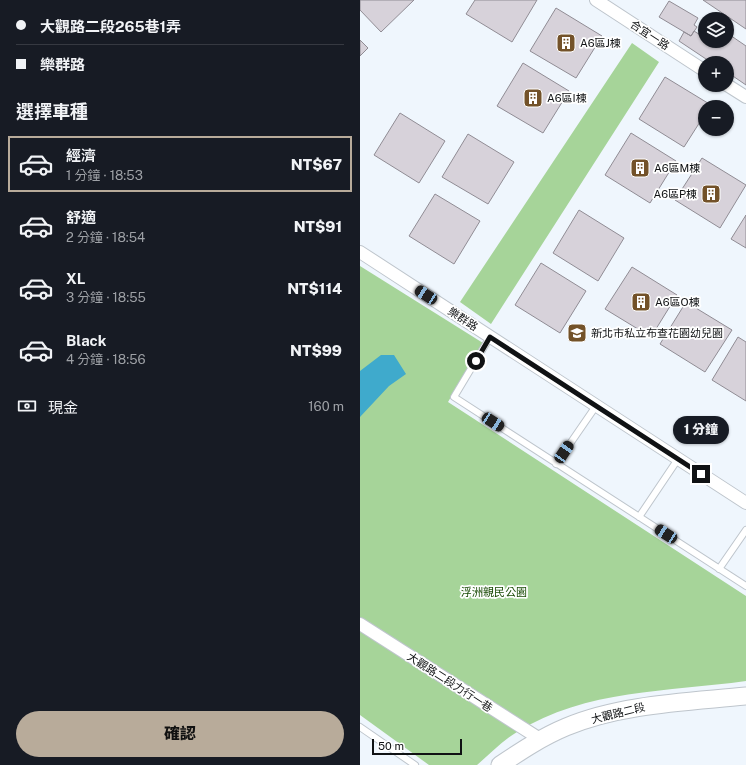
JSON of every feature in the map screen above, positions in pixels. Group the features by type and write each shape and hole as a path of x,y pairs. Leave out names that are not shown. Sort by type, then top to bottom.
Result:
{"main road":[{"name":"大觀路二段","path":"500,765 540,739 567,726 648,706 746,696"}],"street":[{"name":"合宜一路","path":"596,0 698,66"},
{"path":"734,89 746,97"},
{"name":"樂群路","path":"360,252 746,504"},
{"name":"大觀路二段力行一巷","path":"360,624 540,739"}],"lane":[{"path":"490,337 454,397 746,586"},
{"path":"556,464 596,406"},
{"path":"639,517 678,459"},
{"path":"720,569 746,530"},
{"path":"360,726 415,765"}],"green space":[{"path":"632,43 659,62 491,324 460,302"},
{"name":"浮洲親民公園","path":"360,266 483,343 448,402 746,596 746,681 628,694 571,707 543,718 517,732 501,743 477,765 429,765 360,715"}],"water":[{"path":"381,355 394,355 406,374 389,386 360,417 360,371"}],"building":[{"path":"360,0 414,0 381,32 360,10"},
{"path":"475,0 537,0 512,42 466,14"},
{"path":"703,0 746,0 746,29 734,21 734,12 721,12"},
{"path":"669,1 698,18 694,25 697,27 691,36 659,17"},
{"name":"A6區J棟","path":"556,8 602,36 576,78 530,51"},
{"path":"694,31 698,34 698,48 734,48 734,38 746,46 746,85 734,77 734,56 702,56 679,41 684,32 691,36"},
{"path":"360,40 368,48 360,56"},
{"name":"A6區I棟","path":"523,63 569,91 543,133 497,106"},
{"path":"665,77 703,100 698,100 698,125 684,147 639,119"},
{"path":"400,113 445,141 419,183 374,155"},
{"name":"A6區M棟","path":"631,133 676,161 650,203 605,175"},
{"path":"468,134 514,162 488,204 442,177"},
{"name":"A6區P棟","path":"702,158 746,185 720,228 675,200"},
{"path":"435,194 480,221 454,264 409,236"},
{"path":"579,210 624,238 598,281 553,253"},
{"path":"746,215 746,248 731,239"},
{"path":"541,263 586,291 560,333 515,305"},
{"name":"A6區O棟","path":"632,267 677,295 651,337 605,309"},
{"path":"686,302 732,330 705,372 660,344"},
{"path":"738,337 746,342 746,401 712,380"}],"place":[{"name":"A6區J棟","path":"566,43"},
{"name":"A6區I棟","path":"533,98"},
{"name":"A6區M棟","path":"640,168"},
{"name":"A6區P棟","path":"711,194"},
{"name":"A6區O棟","path":"641,302"},
{"name":"新北市私立布查花園幼兒園","path":"577,333"}],"route":[{"path":"476,361 490,337 701,474"}]}
